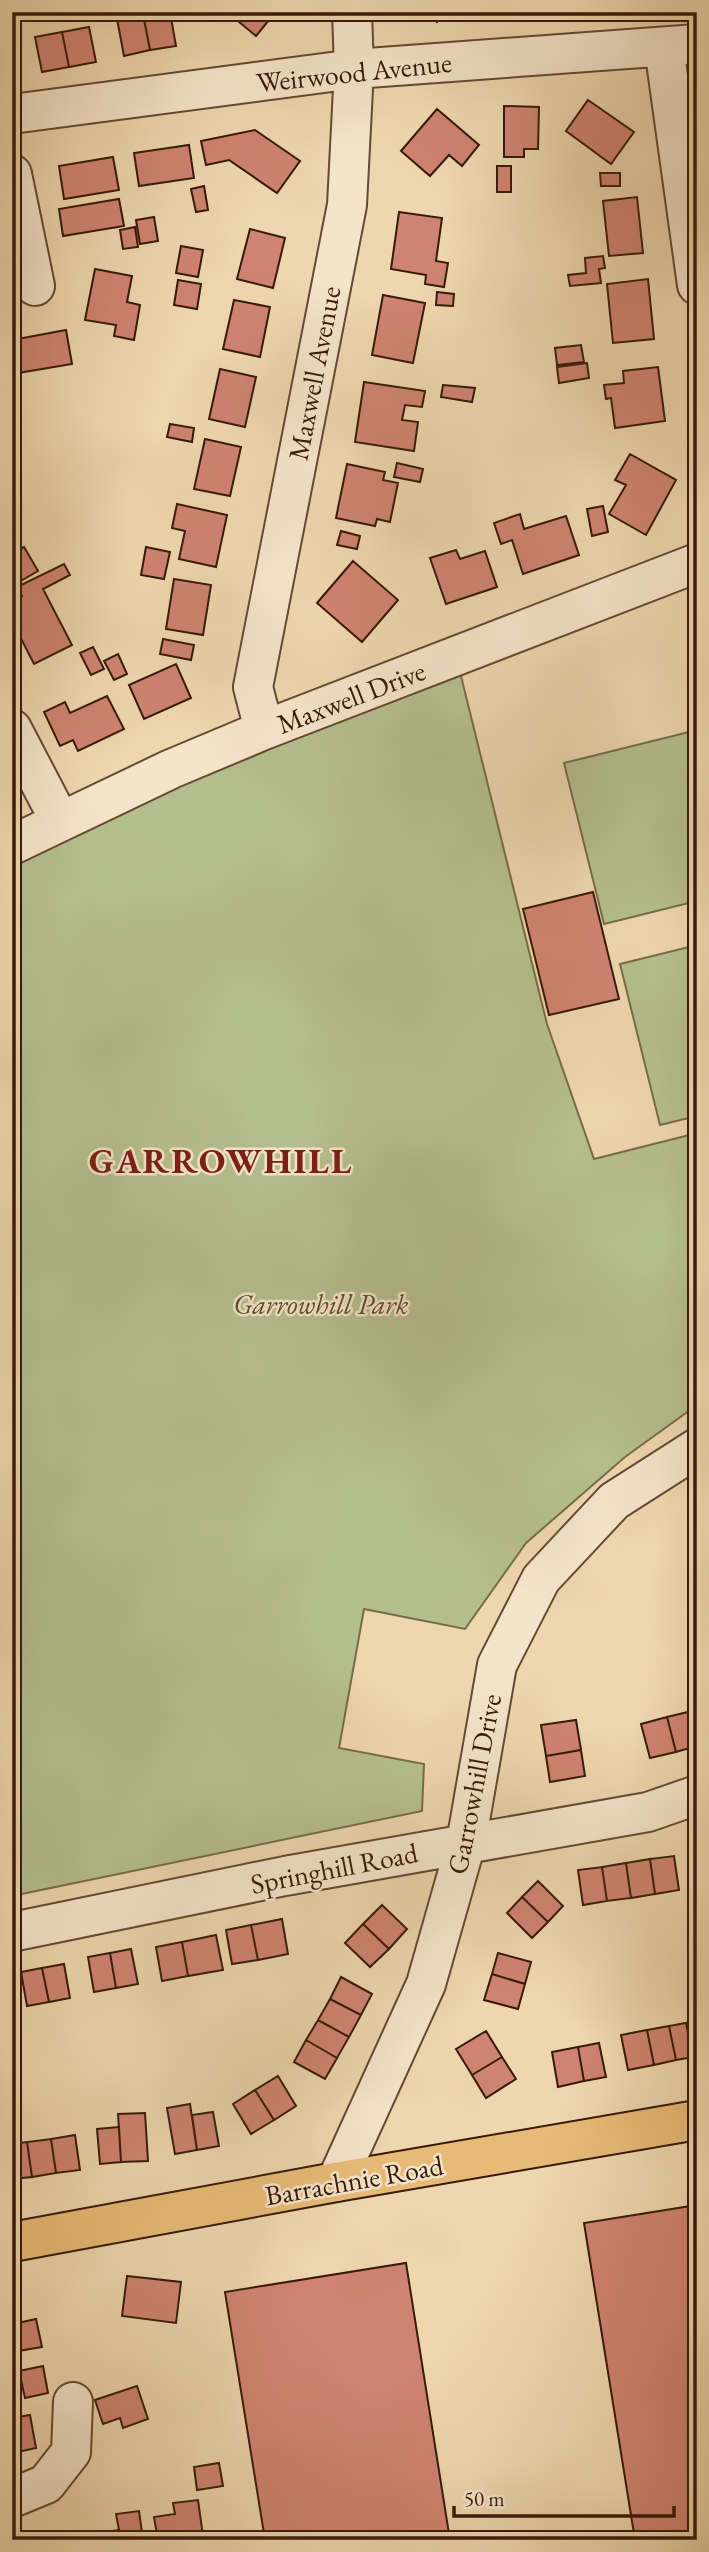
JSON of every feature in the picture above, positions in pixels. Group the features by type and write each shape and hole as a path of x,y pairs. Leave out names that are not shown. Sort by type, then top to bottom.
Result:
{"main road":[{"name":"Barrachnie Road","path":"12,2242 336,2182 697,2120"}],"street":[{"name":"Maxwell Avenue","path":"264,730 253,687 347,205 354,69 352,12"},
{"name":"Weirwood Avenue","path":"12,114 354,69 680,45"},
{"path":"680,45 697,285"},
{"path":"12,174 35,286"},
{"name":"Maxwell Drive","path":"12,845 171,769 264,730 697,563"},
{"path":"12,729 60,821"},
{"name":"Garrowhill Drive","path":"336,2182 426,1984 466,1843 497,1665 541,1579 614,1501 697,1448"},
{"name":"Springhill Road","path":"12,1932 285,1876 648,1812 697,1795"},
{"path":"12,2498 46,2484 71,2452 73,2402"}],"green space":[{"name":"Garrowhill Park","path":"458,664 547,1024 594,1159 697,1133 697,1405 625,1457 526,1543 465,1629 364,1609 339,1748 424,1764 422,1811 12,1896 12,857"},
{"path":"697,730 697,901 604,924 564,763"},
{"path":"697,945 697,1116 660,1125 620,964"}],"building":[{"path":"170,12 176,46 150,50 143,14"},
{"path":"227,12 270,12 273,15 256,36"},
{"path":"427,12 446,12 437,22"},
{"path":"143,14 150,50 124,56 117,19"},
{"path":"89,27 96,62 69,67 62,32"},
{"path":"12,32 21,72 12,74"},
{"path":"62,32 69,67 42,72 35,37"},
{"path":"588,100 634,132 611,164 566,131"},
{"path":"504,106 539,107 538,149 524,149 524,157 504,157"},
{"path":"437,109 479,145 462,166 449,155 430,176 401,151"},
{"path":"255,130 300,161 277,193 229,160 206,165 201,141"},
{"path":"189,145 194,178 139,186 134,153"},
{"path":"113,157 119,190 64,199 59,166"},
{"path":"497,166 511,166 511,192 497,192"},
{"path":"600,173 620,173 620,186 601,186"},
{"path":"204,186 208,210 196,212 191,189"},
{"path":"637,197 643,253 609,256 603,201"},
{"path":"119,199 124,226 63,236 59,209"},
{"path":"399,212 442,218 436,261 448,263 444,287 425,284 426,275 391,269"},
{"path":"154,217 158,241 140,244 136,220"},
{"path":"135,227 138,247 123,249 120,230"},
{"path":"250,229 285,238 273,288 237,279"},
{"path":"181,246 203,250 198,277 176,273"},
{"path":"603,256 605,268 599,269 601,283 570,286 568,275 586,273 585,258"},
{"path":"95,269 132,276 127,302 140,305 134,340 114,336 116,325 85,320"},
{"path":"648,279 654,339 613,343 607,284"},
{"path":"178,280 201,284 197,309 174,305"},
{"path":"437,292 454,294 453,306 436,305"},
{"path":"383,295 425,303 413,363 372,355"},
{"path":"234,300 270,307 260,357 223,349"},
{"path":"66,330 72,364 18,373 12,340"},
{"path":"581,345 584,362 557,365 555,348"},
{"path":"587,363 589,378 559,383 557,367"},
{"path":"658,367 665,421 615,428 611,398 606,399 604,385 624,383 623,371"},
{"path":"220,369 256,377 245,427 209,419"},
{"path":"364,382 425,391 422,407 405,405 402,420 418,422 414,451 355,442"},
{"path":"443,385 475,388 472,402 441,397"},
{"path":"170,424 194,428 192,442 167,437"},
{"path":"205,439 241,447 230,496 194,489"},
{"path":"630,454 676,480 646,535 609,514 626,485 615,480"},
{"path":"397,463 423,469 420,482 394,477"},
{"path":"347,464 385,472 383,480 398,483 390,522 377,519 375,526 336,518"},
{"path":"177,504 227,515 216,567 179,559 185,531 172,528"},
{"path":"603,506 608,532 592,536 587,509"},
{"path":"520,514 524,529 566,516 579,555 523,574 512,540 501,544 494,523"},
{"path":"341,531 360,536 357,549 337,545"},
{"path":"12,538 19,550 24,547 38,571 12,586"},
{"path":"146,547 170,552 164,579 141,575"},
{"path":"456,550 460,559 485,551 497,587 446,604 430,558"},
{"path":"353,561 398,600 362,642 317,603"},
{"path":"64,564 70,575 43,589 72,645 34,664 12,621 12,601 22,596 17,587"},
{"path":"174,579 211,585 203,635 166,629"},
{"path":"163,639 194,645 191,660 160,654"},
{"path":"93,647 104,669 91,675 80,653"},
{"path":"118,654 127,674 114,680 104,661"},
{"path":"176,664 191,698 144,719 129,685"},
{"path":"107,696 124,729 78,751 73,740 60,746 44,712 65,702 70,713"},
{"path":"593,892 619,999 549,1015 523,909"},
{"path":"692,1711 697,1728 697,1746 676,1752 667,1717"},
{"path":"667,1717 676,1752 650,1758 641,1724"},
{"path":"576,1720 581,1750 546,1756 541,1725"},
{"path":"581,1750 585,1776 550,1782 546,1756"},
{"path":"697,1843 697,1871 691,1845"},
{"path":"674,1856 679,1890 655,1894 650,1859"},
{"path":"650,1859 655,1894 631,1898 626,1863"},
{"path":"626,1863 631,1898 607,1901 602,1867"},
{"path":"602,1867 607,1901 583,1905 578,1870"},
{"path":"538,1881 563,1906 548,1922 522,1897"},
{"path":"522,1897 548,1922 532,1938 507,1913"},
{"path":"382,1905 407,1929 389,1949 363,1924"},
{"path":"282,1919 288,1954 258,1960 251,1925"},
{"path":"363,1924 389,1949 370,1967 345,1943"},
{"path":"251,1925 258,1960 232,1964 226,1930"},
{"path":"216,1935 223,1970 188,1976 182,1942"},
{"path":"182,1942 188,1976 162,1981 156,1947"},
{"path":"131,1949 138,1984 116,1988 110,1953"},
{"path":"110,1953 116,1988 94,1992 88,1957"},
{"path":"498,1953 531,1962 525,1984 492,1974"},
{"path":"64,1964 70,1998 49,2002 42,1968"},
{"path":"42,1968 49,2002 27,2006 21,1972"},
{"path":"492,1974 525,1984 518,2009 484,2000"},
{"path":"341,1977 372,1994 361,2015 330,1999"},
{"path":"330,1999 361,2015 349,2037 318,2020"},
{"path":"318,2020 349,2037 337,2058 306,2040"},
{"path":"697,2021 697,2056 693,2057 686,2023"},
{"path":"686,2023 693,2057 676,2060 669,2026"},
{"path":"669,2026 676,2060 654,2065 647,2030"},
{"path":"647,2030 654,2065 628,2070 621,2035"},
{"path":"486,2031 502,2057 472,2075 456,2049"},
{"path":"306,2040 337,2058 325,2079 294,2062"},
{"path":"599,2043 606,2077 584,2081 578,2047"},
{"path":"578,2047 584,2081 558,2087 552,2052"},
{"path":"502,2057 516,2079 486,2098 472,2075"},
{"path":"278,2076 296,2106 274,2120 255,2090"},
{"path":"255,2090 274,2120 251,2134 233,2104"},
{"path":"190,2104 197,2150 175,2154 167,2108"},
{"path":"213,2112 219,2146 197,2150 192,2115"},
{"path":"145,2113 148,2161 121,2162 118,2114"},
{"path":"119,2127 121,2162 100,2164 97,2129"},
{"path":"75,2135 80,2170 56,2173 51,2139"},
{"path":"51,2139 56,2173 32,2177 27,2142"},
{"path":"27,2142 32,2177 12,2179 12,2144"},
{"path":"697,2205 697,2535 666,2540 635,2540 584,2223"},
{"path":"406,2263 450,2540 265,2540 225,2292"},
{"path":"127,2276 181,2282 176,2323 122,2316"},
{"path":"36,2319 42,2347 18,2351 13,2324"},
{"path":"43,2366 48,2393 25,2398 19,2371"},
{"path":"137,2386 148,2419 123,2428 120,2418 103,2424 95,2400"},
{"path":"30,2415 36,2448 13,2453 15,2463 12,2464 12,2418"},
{"path":"219,2463 223,2486 197,2490 194,2467"},
{"path":"198,2500 203,2536 158,2540 154,2517 175,2514 173,2503"},
{"path":"139,2511 143,2540 98,2540 97,2533 119,2530 116,2514"},
{"path":"47,2532 52,2540 33,2540"}],"district":[{"name":"GARROWHILL","path":"221,1161"}]}
